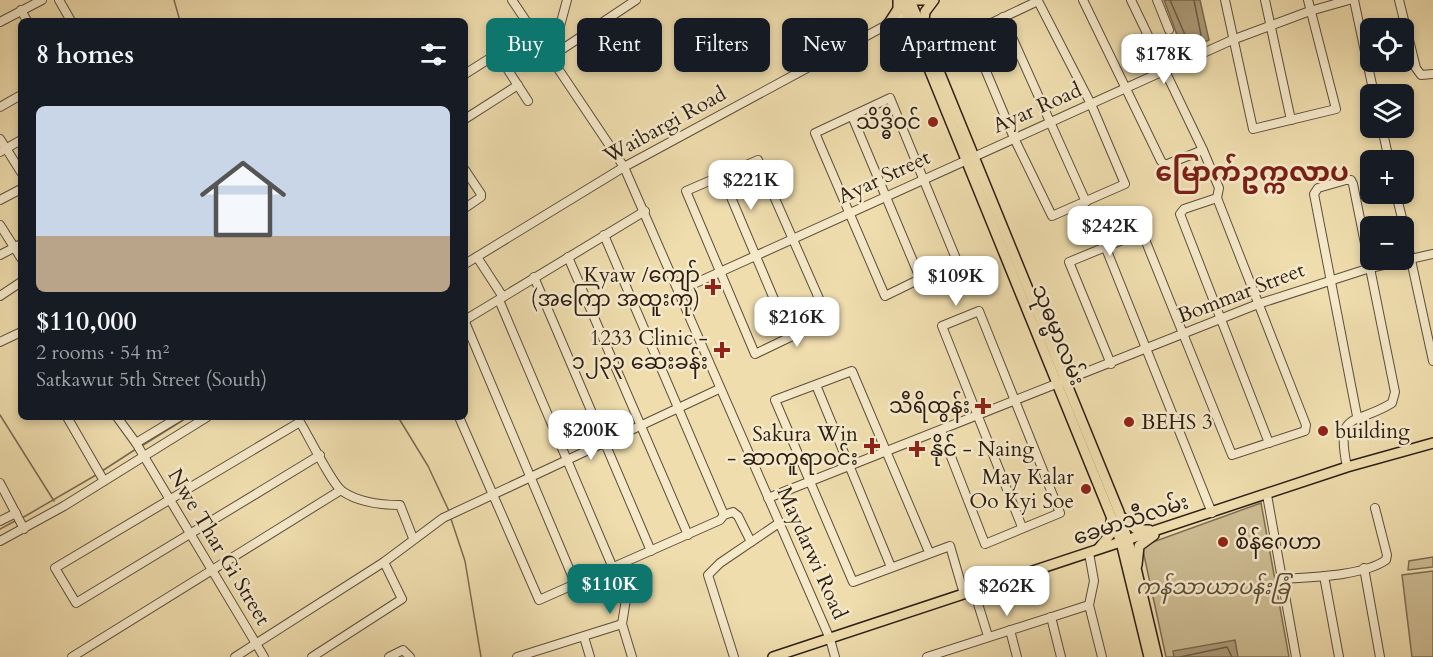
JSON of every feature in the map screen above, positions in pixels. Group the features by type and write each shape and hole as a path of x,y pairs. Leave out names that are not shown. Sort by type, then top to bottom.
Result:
{"main road":[{"name":"သုဓမ္မာလမ်း","path":"899,0 911,12"},
{"path":"892,18 898,9 899,0"},
{"name":"သုဓမ္မာလမ်း","path":"910,0 914,18"},
{"path":"917,0 934,0"},
{"path":"911,12 934,0"},
{"path":"924,18 934,0"},
{"name":"သုဓမ္မာလမ်း","path":"936,72 1115,514 1157,657"},
{"name":"ခေမာသီလမ်း","path":"773,657 1347,467 1433,443"},
{"path":"1115,514 1137,530 1160,530"},
{"path":"1093,551 1106,543 1112,532 1115,514"},
{"path":"1093,551 1111,550 1132,569 1139,546 1160,530"},
{"name":"သုဓမ္မာလမ်း","path":"1132,569 1149,657"}],"street":[{"path":"0,22 42,0"},
{"path":"59,0 69,18"},
{"name":"Maydarwi Road","path":"512,0 524,18"},
{"path":"562,18 567,0"},
{"path":"565,47 636,0"},
{"path":"1083,0 1161,161 1165,165 1203,150"},
{"path":"1111,364 1069,262 1142,232 1232,455 1305,431 1306,425 1217,198 1219,188 1131,0"},
{"path":"1157,0 1169,30"},
{"path":"1225,0 1253,129 1336,109 1308,0"},
{"path":"1266,0 1292,120"},
{"path":"1351,0 1372,84"},
{"name":"Ayar Road","path":"970,157 1232,40 1310,11 1351,0"},
{"path":"1399,0 1416,68 1421,75 1433,74"},
{"path":"1038,1 1091,104 1125,184 1052,216 1014,138 970,33 1003,17 1038,1"},
{"path":"21,10 25,18"},
{"name":"Waibargi Road","path":"901,18 911,12"},
{"path":"1003,17 1052,121 1086,202"},
{"name":"Waibargi Road","path":"468,262 624,166 880,30"},
{"path":"468,72 486,60"},
{"path":"509,72 528,101"},
{"name":"Maydarwi Road","path":"560,72 624,166 719,389 830,639 835,657"},
{"path":"468,117 518,85"},
{"path":"0,107 18,97"},
{"path":"890,98 957,261 885,296 815,133 852,116 890,98"},
{"path":"852,116 920,278"},
{"path":"0,139 3,150 18,168"},
{"path":"3,150 18,142"},
{"name":"Ayar Street","path":"678,291 970,157"},
{"path":"758,160 828,319 755,354 686,191 722,176 758,160"},
{"path":"468,175 482,197 468,205"},
{"path":"722,176 790,337"},
{"path":"1357,416 1315,190 1351,180 1360,222"},
{"path":"0,201 18,191"},
{"path":"1217,198 1184,209 1180,214 1223,319 1269,443"},
{"path":"468,319 645,211"},
{"path":"0,225 18,245 0,255"},
{"path":"604,235 724,515"},
{"path":"1105,246 1212,513"},
{"name":"Bommar Street","path":"1414,257 1433,254"},
{"path":"477,257 501,298 566,458 627,593 622,624 632,657"},
{"path":"568,257 688,535"},
{"name":"Bommar Street","path":"768,498 978,417 1258,304 1363,270"},
{"path":"1347,467 1342,436 1357,416 1386,407 1395,400 1370,270"},
{"path":"1414,270 1433,361"},
{"path":"534,277 651,551"},
{"path":"0,296 18,284"},
{"path":"941,431 985,544 1060,513 978,311 942,326 1022,527"},
{"path":"468,328 576,585"},
{"path":"0,342 18,337"},
{"path":"929,552 852,371 775,400 812,481 853,582 950,546 964,594"},
{"path":"816,384 891,567"},
{"path":"235,657 384,562 442,518 529,475 719,389"},
{"path":"69,420 102,477"},
{"name":"Nwe Thar Gi Street","path":"119,420 139,449 264,657"},
{"path":"0,541 24,529 102,477 175,420"},
{"path":"139,449 201,420"},
{"path":"460,420 540,600 688,535 720,520 724,515 736,512 751,542"},
{"path":"320,456 76,603 55,568 300,422 341,490 379,506 400,505 413,538"},
{"path":"0,483 24,529"},
{"path":"72,657 341,490"},
{"path":"1266,495 1296,657"},
{"path":"1283,579 1324,576 1380,564 1387,555 1375,508"},
{"path":"0,521 17,516"},
{"path":"734,657 708,575 720,563 779,523"},
{"path":"1093,551 1094,581 1089,605 1102,657"},
{"path":"312,657 402,599 384,562"},
{"path":"1364,568 1380,657"},
{"path":"1324,576 1339,657"},
{"path":"974,591 988,636"},
{"path":"927,657 1089,605"},
{"path":"1051,617 1061,657"},
{"path":"517,657 622,624"},
{"path":"1010,630 1017,657"},
{"path":"584,637 590,657"},
{"path":"958,647 961,657"},
{"path":"544,648 547,657"},
{"path":"389,657 403,650 410,657"}],"green space":[{"name":"ကန်သာယာပန်းခြံ","path":"1261,503 1289,657 1166,657 1142,546"},
{"path":"1433,557 1433,567 1408,570 1409,561"},
{"path":"1433,571 1433,657 1412,657 1402,575"}],"water":[{"path":"1164,0 1200,0 1209,40 1183,51"},
{"path":"1235,640 1238,657 1174,657 1173,651"}],"waterway":[{"path":"174,0 179,18"},
{"path":"0,415 54,501"},
{"path":"140,447 183,420"},
{"path":"400,420 428,466 449,511"},
{"path":"102,471 136,449"},
{"path":"22,518 96,475"},
{"path":"451,519 465,561 481,657"},
{"path":"0,529 15,521"}],"place":[{"name":"သိဒ္ဓိဝင်","path":"933,122"},
{"name":"Kyaw /ကျော် (အကြော အထူးကု)","path":"713,287"},
{"name":"1233 Clinic - ၁၂၃၃ ဆေးခန်း","path":"722,350"},
{"name":"သီရိထွန်း","path":"983,406"},
{"name":"BEHS 3","path":"1129,422"},
{"name":"building","path":"1323,431"},
{"name":"Sakura Win - ဆာကူရာဝင်း","path":"872,446"},
{"name":"နိုင် - Naing","path":"917,449"},
{"name":"May Kalar Oo Kyi Soe","path":"1086,489"},
{"name":"စိန်ဂေဟာ","path":"1223,542"}],"district":[{"name":"မြောက်‌ဥက္ကလာပ","path":"1252,172"}]}
